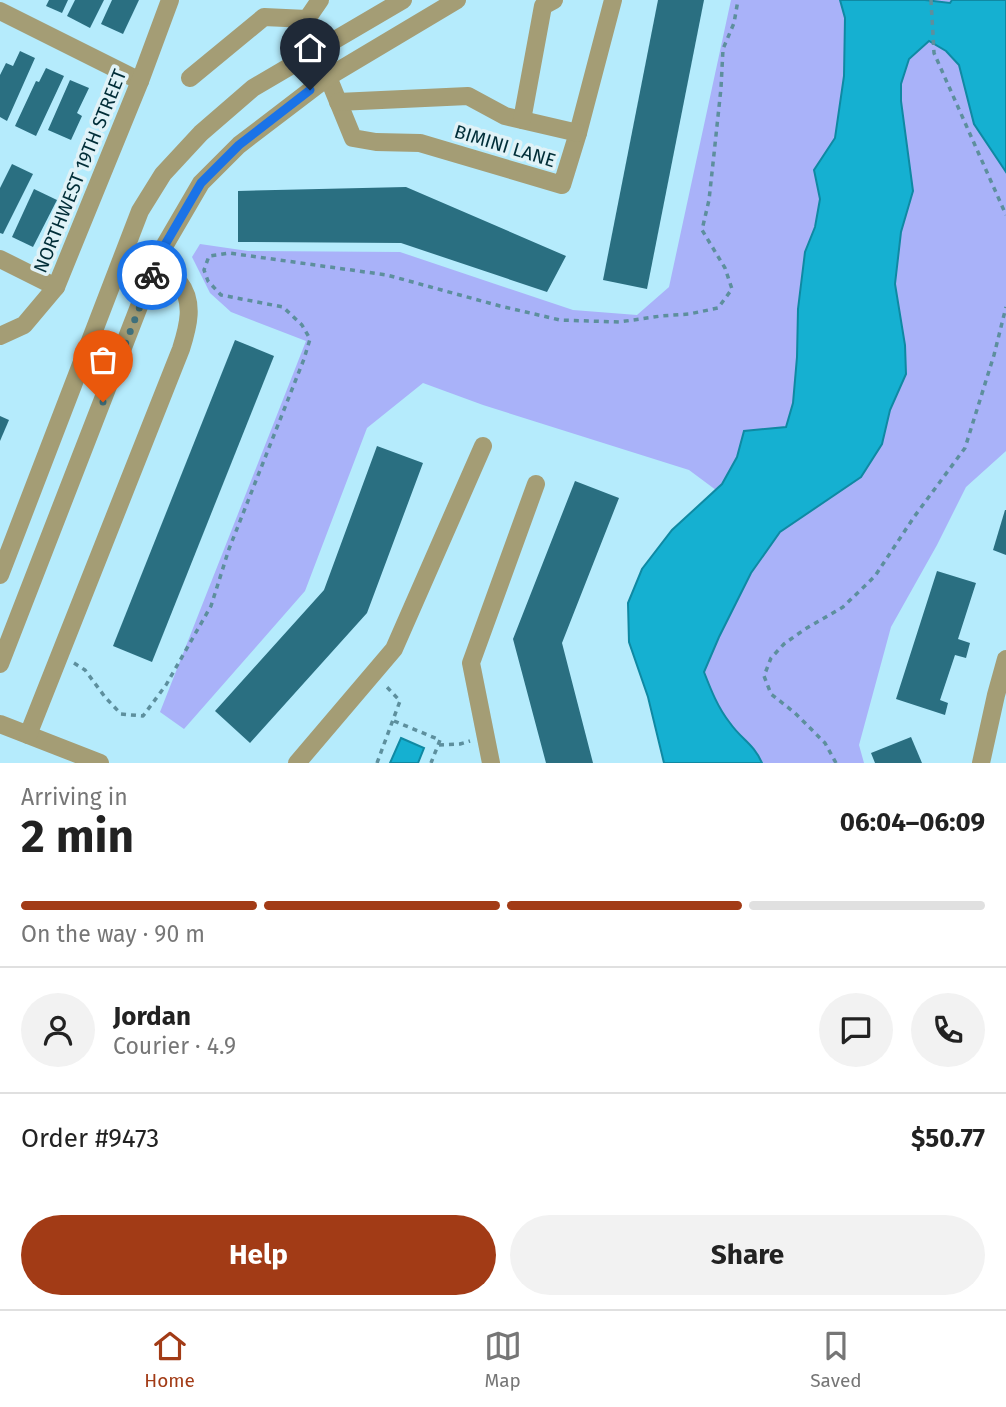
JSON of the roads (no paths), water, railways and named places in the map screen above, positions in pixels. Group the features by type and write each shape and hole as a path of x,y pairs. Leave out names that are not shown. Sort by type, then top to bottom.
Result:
{"street":[{"name":"NORTHWEST 19TH STREET","path":"0,336 24,325 56,286 140,81 170,0"},
{"path":"190,78 264,17 307,19 320,0"},
{"path":"0,575 140,211 163,174 201,133 253,88 403,0"},
{"path":"0,664 155,265 201,183 239,145 327,77 457,0"},
{"path":"522,120 543,6 554,0"},
{"name":"BIMINI LANE","path":"307,19 327,77 353,138 376,142 420,143 562,185 613,0"},
{"path":"0,11 140,81"},
{"path":"338,102 468,96 505,116 578,134"},
{"path":"0,260 56,286"},
{"path":"28,734 181,349 189,322 187,298 181,284 155,265"},
{"path":"297,763 394,649 482,446"},
{"path":"491,763 471,663 536,484"},
{"path":"981,763 1006,659"},
{"path":"0,724 100,763"}]}
